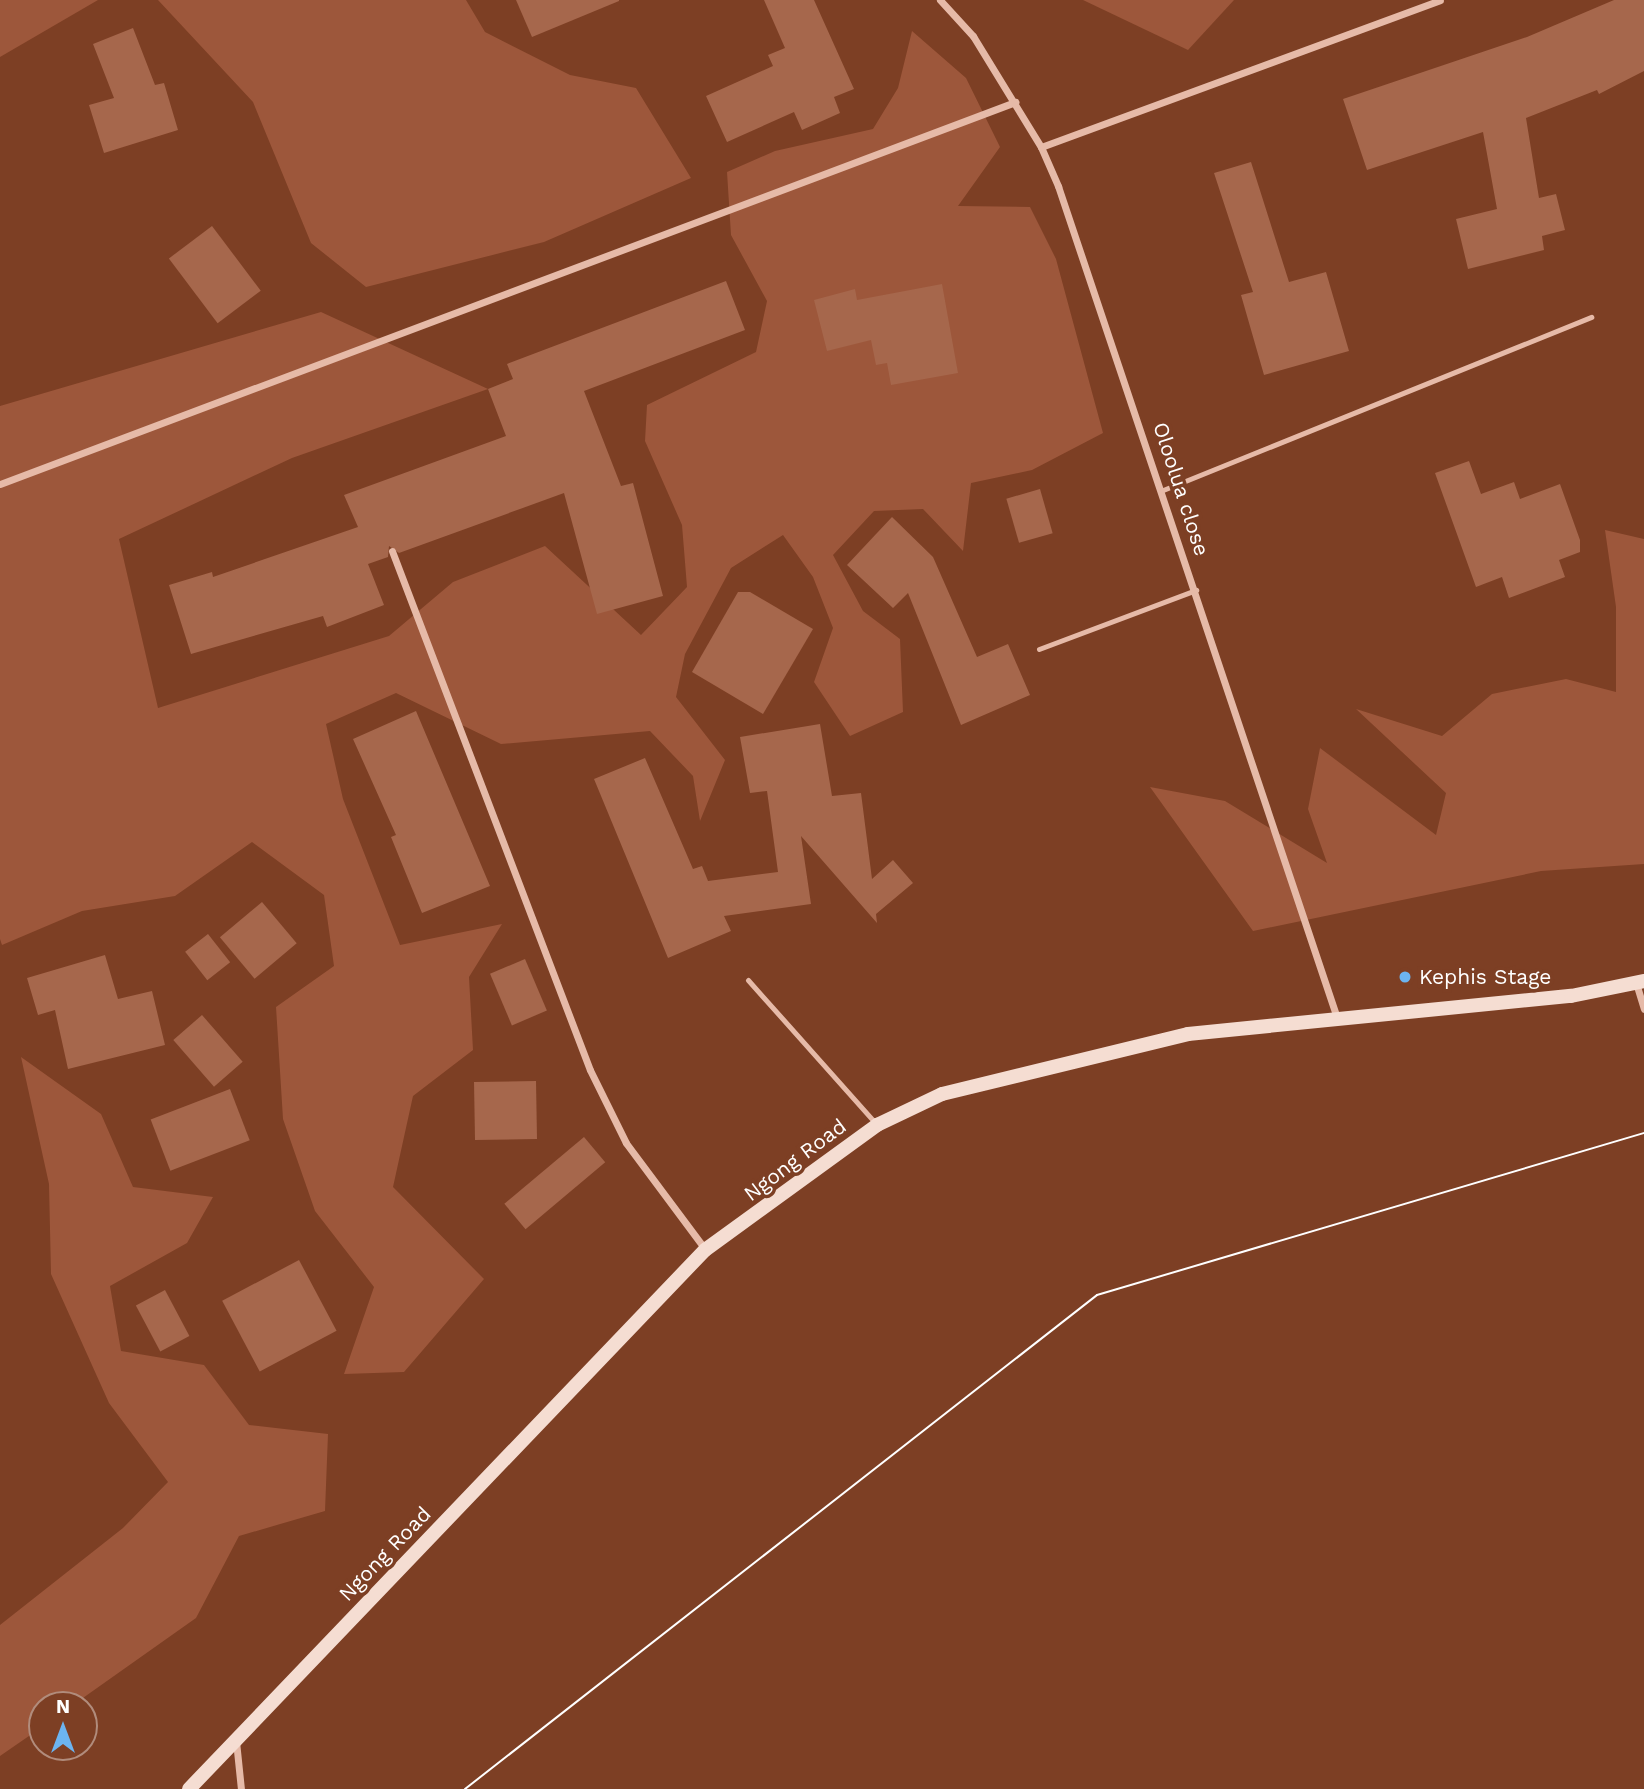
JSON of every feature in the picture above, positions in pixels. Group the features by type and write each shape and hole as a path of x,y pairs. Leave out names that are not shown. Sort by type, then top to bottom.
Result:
{"main road":[{"name":"Ngong Road","path":"189,1789 705,1250 877,1125 942,1094 1067,1059 1188,1034 1336,1015 1571,996 1640,982"}],"street":[{"name":"Oloolua close","path":"940,0 973,36 1041,147 1096,287 1336,1015"},
{"path":"1041,147 1440,0"},
{"path":"0,484 1015,102"},
{"path":"392,551 590,1070 626,1143 705,1250"},
{"path":"1640,982 1644,1009"},
{"path":"236,1740 241,1789"}],"lane":[{"path":"1163,490 1591,317"},
{"path":"1039,649 1196,590"},
{"path":"748,980 877,1125"}],"shaded area":[{"path":"0,0 98,0 0,57"},
{"path":"158,0 466,0 485,32 570,75 636,88 691,178 544,242 366,287 311,243 253,102"},
{"path":"1083,0 1234,0 1188,50"},
{"path":"912,31 966,78 1000,147 958,206 1030,207 1056,259 1103,433 1032,470 971,483 963,551 923,509 874,511 833,555 863,611 900,639 903,712 850,736 814,682 833,628 813,577 783,535 731,568 685,654 676,697 725,760 700,821 693,776 650,731 501,744 396,693 326,724 343,799 400,945 502,924 469,977 473,1050 413,1096 393,1187 484,1279 404,1372 344,1374 374,1287 315,1211 283,1119 276,1007 334,966 324,895 252,842 175,896 82,911 2,945 0,406 321,312 488,389 292,458 119,539 158,708 389,636 453,582 545,546 641,635 687,587 682,525 645,441 647,405 756,352 767,301 731,235 727,172 775,151 873,129 898,88"},
{"path":"1605,530 1644,539 1644,864 1541,871 1253,931 1150,787 1225,801 1327,863 1308,809 1320,748 1436,835 1446,793 1356,709 1442,736 1492,694 1566,679 1616,692 1616,607"},
{"path":"21,1057 101,1114 133,1187 213,1197 187,1243 110,1286 121,1351 204,1365 249,1425 328,1434 325,1511 239,1536 196,1618 93,1691 28,1691 28,1737 0,1756 0,1625 123,1528 168,1482 109,1403 51,1274 49,1184"}],"building":[{"path":"516,0 619,0 619,1 532,37"},
{"path":"764,0 814,0 854,89 834,97 840,113 802,130 794,112 727,142 706,96 773,66 768,55 785,48"},
{"path":"1614,0 1644,0 1644,71 1599,94 1597,90 1526,118 1539,198 1556,194 1565,230 1542,236 1544,250 1468,269 1456,219 1497,209 1483,132 1367,170 1343,99 1527,37"},
{"path":"133,28 155,85 164,83 178,130 104,153 89,105 114,98 93,44"},
{"path":"1251,162 1289,282 1326,272 1349,351 1264,375 1241,295 1253,292 1214,173"},
{"path":"212,226 261,291 218,323 169,258"},
{"path":"726,281 745,330 584,391 621,486 633,483 663,596 597,614 564,493 399,553 389,546 388,557 368,564 384,605 327,627 323,616 191,654 169,585 212,572 213,577 358,527 344,495 506,436 488,389 513,379 507,364"},
{"path":"942,284 958,373 891,385 887,363 876,365 871,340 827,351 814,300 855,289 857,300"},
{"path":"1469,461 1481,494 1514,482 1520,499 1560,484 1580,540 1580,552 1559,560 1565,577 1509,598 1502,577 1476,587 1435,473"},
{"path":"1040,489 1053,533 1019,543 1006,499"},
{"path":"892,517 933,557 977,657 1008,644 1030,695 961,725 908,593 893,608 847,565"},
{"path":"738,592 750,592 813,629 763,714 692,672"},
{"path":"416,711 490,886 422,913 391,837 396,835 353,739"},
{"path":"820,724 832,796 861,793 872,879 893,860 913,883 876,914 877,923 801,836 811,904 724,916 731,931 668,958 594,779 645,758 693,869 702,866 708,881 778,872 767,791 750,793 740,737"},
{"path":"262,902 297,943 255,979 220,937"},
{"path":"208,934 230,962 207,980 185,952"},
{"path":"105,955 118,999 152,991 165,1045 68,1069 55,1010 38,1015 27,978"},
{"path":"525,959 547,1011 512,1025 490,974"},
{"path":"202,1015 243,1062 214,1087 173,1040"},
{"path":"536,1081 537,1139 475,1140 474,1082"},
{"path":"230,1089 250,1140 170,1171 151,1119"},
{"path":"584,1137 605,1162 526,1229 504,1204"},
{"path":"299,1260 337,1331 260,1371 222,1301"},
{"path":"165,1290 189,1336 160,1351 136,1305"}],"tram line":[{"path":"465,1789 1097,1295 1644,1133"}],"place":[{"name":"Kephis Stage","path":"1405,977"}]}
